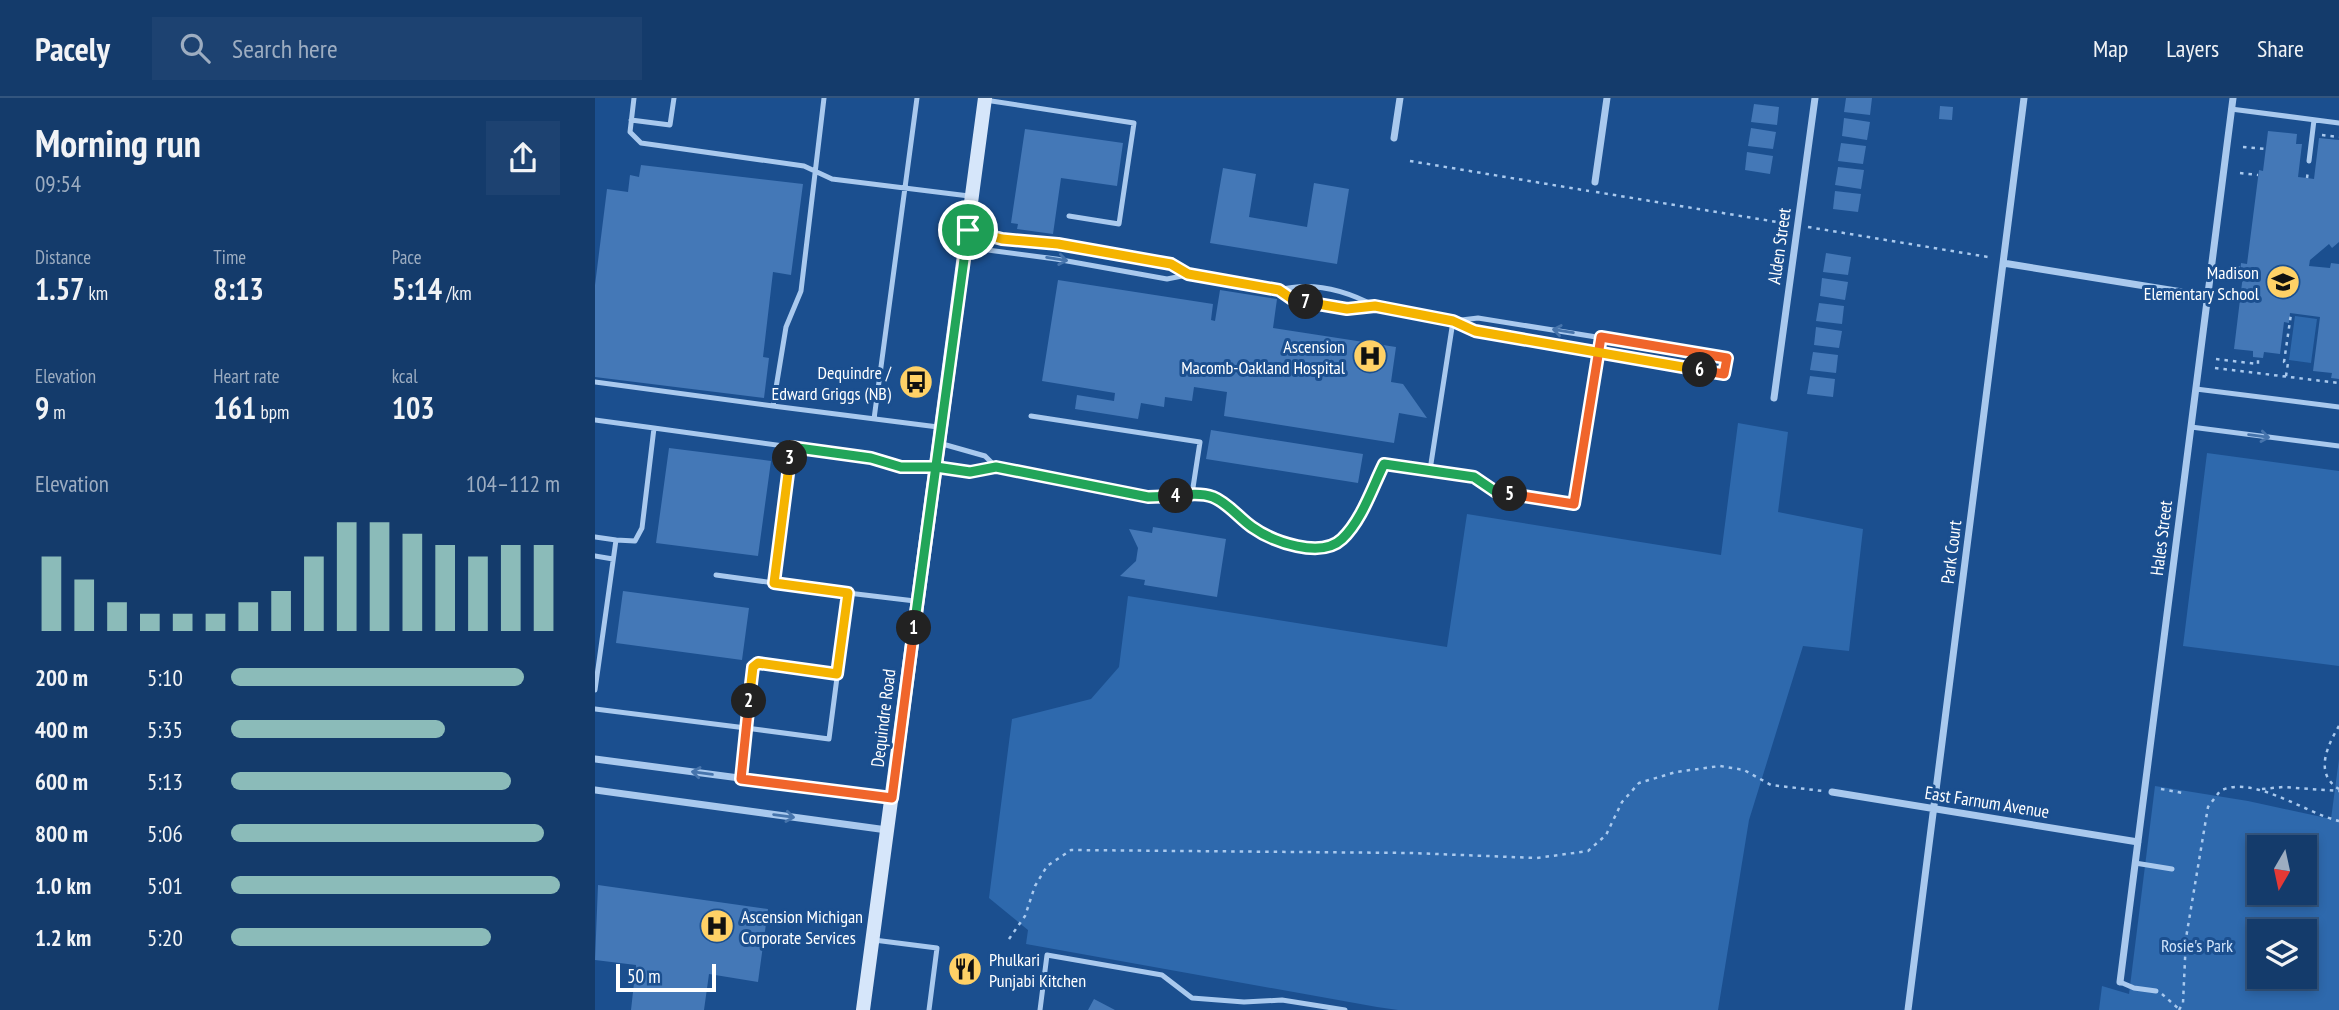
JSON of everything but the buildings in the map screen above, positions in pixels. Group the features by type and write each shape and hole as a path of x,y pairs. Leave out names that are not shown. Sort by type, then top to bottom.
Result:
{"main road":[{"name":"Dequindre Road","path":"863,1010 985,99"}],"street":[{"path":"1394,138 1400,98"},
{"path":"1595,182 1607,98"},
{"name":"Alden Street","path":"1774,398 1815,98"},
{"name":"Park Court","path":"1908,1010 2024,98"},
{"name":"Hales Street","path":"2120,982 2233,98"},
{"path":"2003,263 2207,296"},
{"path":"595,758 892,798"},
{"path":"595,790 887,830"},
{"name":"East Farnum Avenue","path":"1832,792 2138,842"}],"lane":[{"path":"634,98 630,132 641,143 804,166 832,179 972,196"},
{"path":"631,120 670,125 674,98"},
{"path":"773,406 786,327 801,291 824,98"},
{"path":"874,419 917,98"},
{"path":"985,99 1134,123 1119,223 1069,216"},
{"path":"2231,109 2339,123"},
{"path":"2309,161 2314,120"},
{"path":"968,230 1002,239 1058,244 1171,264 1188,274 1279,290 1292,299 1347,309 1375,306"},
{"path":"965,247 1056,259 1167,279 1188,274"},
{"path":"1279,290 1300,284 1352,294 1375,306 1453,321 1475,331 1724,374 1727,358 1478,318 1453,321"},
{"path":"1430,470 1453,321"},
{"path":"595,420 871,458 901,467 936,467 970,472 996,467 1148,497 1192,494 1214,497 1263,535 1314,548 1329,548 1343,538 1358,517 1384,464 1474,477 1496,492 1574,504 1601,337"},
{"path":"595,382 874,419 940,435 985,456 996,467"},
{"path":"2196,389 2339,407"},
{"path":"1031,416 1200,442 1192,494"},
{"path":"2191,427 2339,446"},
{"path":"595,537 635,541 642,528 654,428"},
{"path":"774,583 791,447"},
{"path":"595,690 616,540"},
{"path":"595,556 613,559"},
{"path":"716,575 918,601"},
{"path":"595,709 829,739 848,593"},
{"path":"741,779 753,667 758,663 837,674"},
{"path":"2135,863 2172,869"},
{"path":"873,940 937,948 929,1010"},
{"path":"1040,1010 1047,955 1162,975 1192,998 1244,1002 1282,1000 1345,1010"},
{"path":"2120,982 2134,988 2156,991"}],"path":[{"path":"2322,135 2339,137"},
{"path":"2243,147 2266,149"},
{"path":"1410,161 1790,224"},
{"path":"2240,173 2258,175"},
{"path":"1806,227 1988,257"},
{"path":"2228,268 2241,268"},
{"path":"2286,376 2286,349 2291,314"},
{"path":"2280,349 2286,349"},
{"path":"2256,373 2258,357"},
{"path":"2216,359 2258,364"},
{"path":"2215,368 2339,383"},
{"path":"2339,726 2325,751 2324,761 2328,780 2339,790"},
{"path":"1009,939 1025,916 1035,886 1047,866 1070,850 1398,853 1537,859 1588,851 1606,835 1622,802 1639,783 1676,772 1720,766 1744,770 1772,785 1832,792"},
{"path":"2180,1010 2186,937 2208,807 2220,791 2227,787 2247,786 2313,814 2339,821"},
{"path":"2259,790 2283,787 2339,790"},
{"path":"2161,789 2183,793"},
{"path":"2156,991 2170,998 2180,1010"}],"green space":[{"path":"2295,316 2317,319 2311,363 2289,360"},
{"path":"1738,423 1788,432 1778,512 1863,529 1849,651 1803,646 1749,820 1718,1010 1398,1010 1377,1007 1026,944 1028,930 989,898 1012,719 1091,699 1119,667 1128,596 1447,647 1467,514 1721,555"},
{"path":"2207,453 2339,471 2339,666 2183,646"},
{"name":"Rosie's Park","path":"2339,759 2339,1010 2099,1010 2102,986 2129,994 2155,786 2248,801 2331,819"}],"place":[{"name":"Madison Elementary School","path":"2283,282"},
{"name":"Ascension Macomb-Oakland Hospital","path":"1370,356"},
{"name":"Dequindre / Edward Griggs (NB)","path":"916,382"},
{"name":"Ascension Michigan Corporate Services","path":"717,926"},
{"name":"Phulkari Punjabi Kitchen","path":"965,969"}],"route":[{"path":"968,230 941,428 936,467 918,601 916,609 892,798 741,779 753,667 758,663 837,674 848,593 774,583 791,447 871,458 901,467 936,467 970,472 996,467 1148,497 1165,498 1192,494 1214,497 1263,535 1314,548 1329,548 1343,538 1358,517 1384,464 1474,477 1496,492 1574,504 1587,427 1599,352 1601,337 1727,358 1724,374 1599,352 1475,331 1453,321 1375,306 1347,309 1292,299 1279,290 1188,274 1171,264 1058,244 1002,239 968,230"}]}
